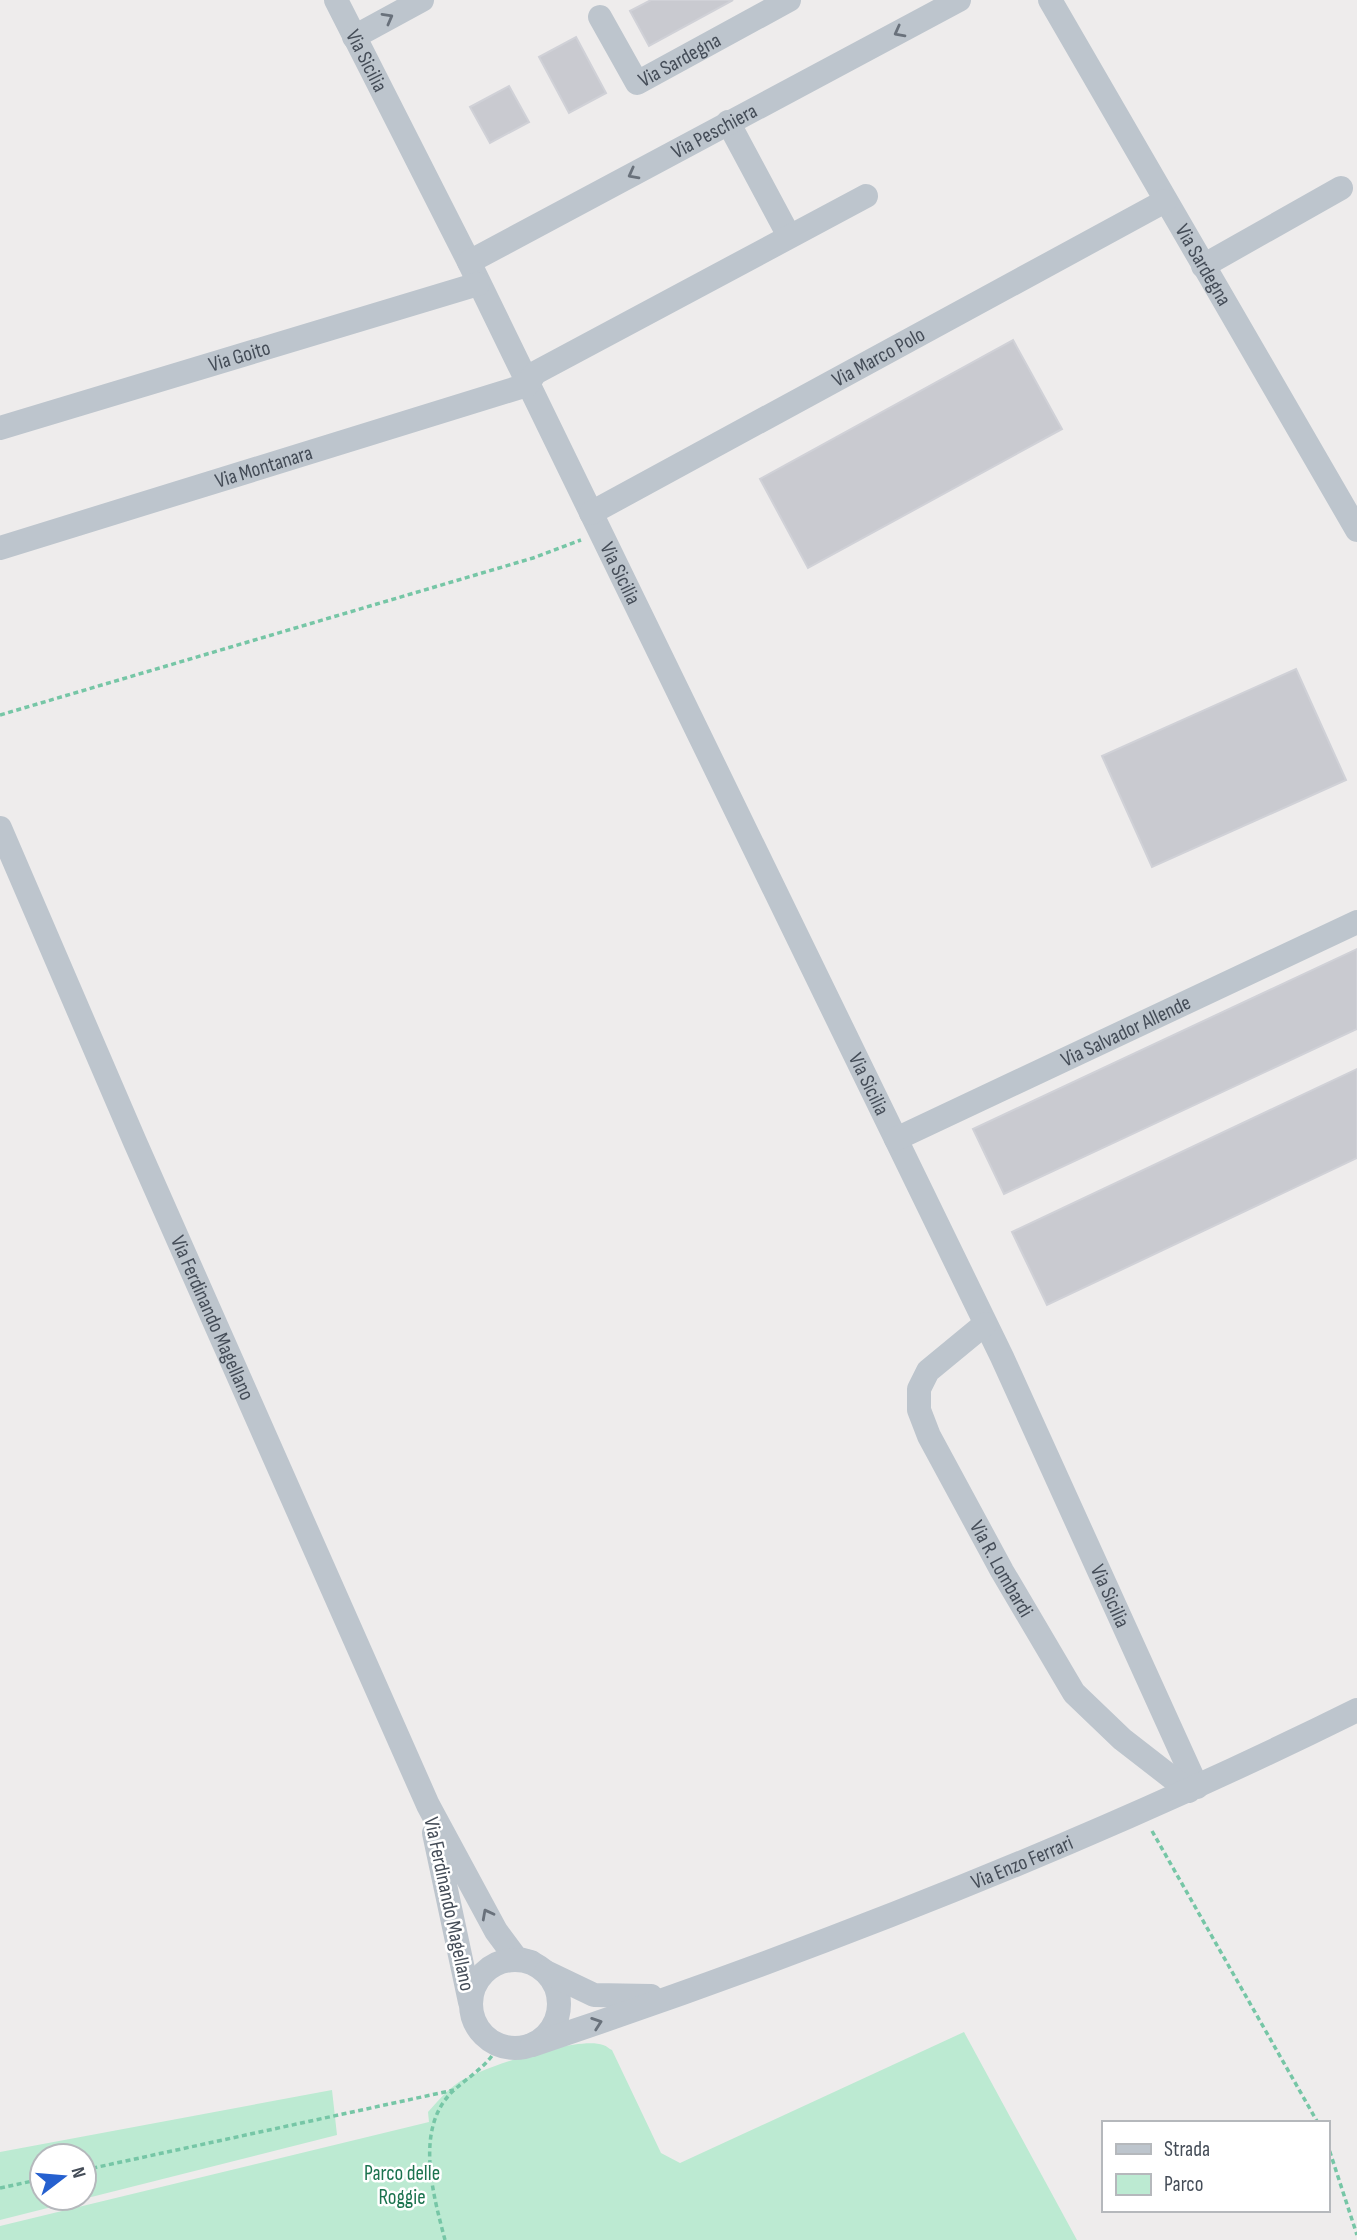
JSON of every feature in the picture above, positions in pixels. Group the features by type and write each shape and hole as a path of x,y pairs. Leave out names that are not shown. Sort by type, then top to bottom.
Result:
{"street":[{"name":"Via Sicilia","path":"336,0 474,273 985,1324 1193,1789"},
{"path":"354,37 422,0"},
{"name":"Via Sardegna","path":"600,17 638,83 789,0"},
{"name":"Via Peschiera","path":"474,273 728,122 959,0"},
{"name":"Via Sardegna","path":"1050,0 1357,530"},
{"path":"728,122 789,236"},
{"path":"1203,266 1341,188"},
{"path":"527,386 535,373 866,196"},
{"name":"Via Marco Polo","path":"595,522 1165,201"},
{"name":"Via Goito","path":"0,428 474,273"},
{"name":"Via Montanara","path":"0,548 527,386"},
{"name":"Via Ferdinando Magellano","path":"0,828 146,1168 428,1805 496,1931 516,1958 539,1967"},
{"name":"Via Salvador Allende","path":"896,1139 1357,922"},
{"name":"Via R. Lombardi","path":"985,1324 928,1371 919,1389 919,1410 929,1436 1002,1571 1074,1693 1122,1739 1193,1789"},
{"name":"Via Enzo Ferrari","path":"532,2045 680,1995 917,1904 1193,1789 1357,1710"},
{"name":"Via Ferdinando Magellano","path":"428,1805 470,2003"},
{"path":"510,1960 539,1967 554,1984 558,2012 549,2031 532,2045 510,2048 498,2045 477,2028 470,2003 473,1989 490,1966 510,1960"},
{"name":"Via Enzo Ferrari","path":"539,1967 594,1995 680,1995"}],"path":[{"path":"0,715 533,558 595,522"},
{"path":"1140,1811 1317,2121"},
{"path":"446,2240 434,2185 429,2137 441,2104 494,2057 498,2045"},
{"path":"98,2167 454,2091"},
{"path":"1329,2149 1357,2235"},
{"path":"0,2188 28,2182"}],"green space":[{"name":"Parco delle Roggie","path":"964,2032 1077,2240 0,2240 0,2226 58,2212 98,2212 98,2202 429,2122 428,2112 459,2082 508,2062 573,2045 591,2043 612,2050 661,2153 680,2163"},
{"path":"332,2090 337,2135 98,2195 98,2142 54,2142"},
{"path":"28,2147 28,2212 32,2212 0,2220 0,2152"}],"building":[{"path":"651,0 733,0 649,46 630,11"},
{"path":"576,37 606,93 569,113 539,57"},
{"path":"509,86 529,122 490,143 470,107"},
{"path":"1013,340 1062,429 808,568 760,479"},
{"path":"1296,669 1346,780 1152,867 1102,756"},
{"path":"1357,949 1357,1029 1004,1194 973,1129"},
{"path":"1357,1069 1357,1158 1047,1305 1012,1232"}]}
